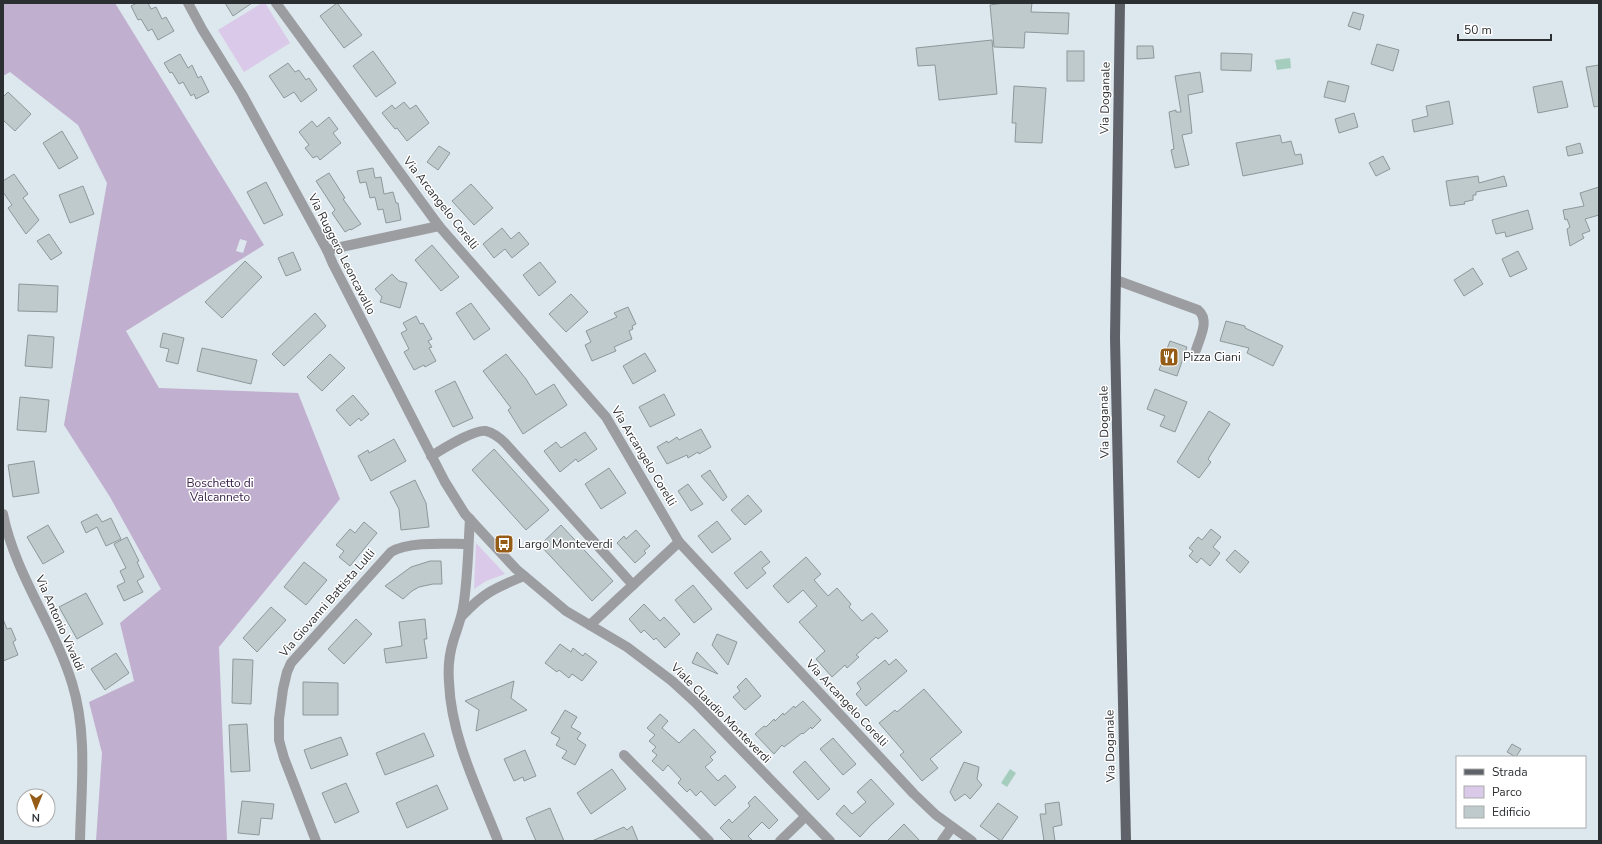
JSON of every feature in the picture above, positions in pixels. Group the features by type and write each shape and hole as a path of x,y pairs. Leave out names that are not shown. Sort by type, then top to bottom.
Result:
{"main road":[{"name":"Via Doganale","path":"1120,3 1115,346 1126,841"}],"street":[{"name":"Via Ruggero Leoncavallo","path":"188,3 202,29 242,94 327,250 452,496 470,520 507,561 524,576"},
{"name":"Via Arcangelo Corelli","path":"276,3 439,226 606,417 679,542 914,794 930,810 972,841"},
{"path":"327,250 439,226"},
{"path":"1116,280 1198,310 1202,315 1204,323 1196,350"},
{"path":"431,456 478,432 487,431 495,435 505,443 633,585"},
{"name":"Via Antonio Vivaldi","path":"3,514 13,549 59,647 76,698 80,717 82,741 80,841"},
{"path":"470,520 462,616 453,642 450,659 449,681 456,729 462,750 498,841"},
{"path":"590,625 679,542"},
{"name":"Via Giovanni Battista Lulli","path":"316,841 284,758 279,740 279,719 283,689 291,663 391,552 400,547 468,544"},
{"path":"462,616 472,604 486,593 524,576"},
{"name":"Viale Claudio Monteverdi","path":"524,576 566,611 638,654 676,685 696,703 805,817 830,841"},
{"path":"624,755 709,841"},
{"path":"780,841 805,817"},
{"path":"942,841 952,827"}],"green space":[{"name":"Boschetto di Valcanneto","path":"3,3 115,3 264,245 126,331 159,388 298,393 340,499 219,647 227,841 96,841 102,753 89,702 134,681 120,623 161,589 110,497 64,425 107,183 78,125 10,72 3,76","holes":["240,239 247,241 243,253 236,251"]},
{"path":"262,3 265,3 290,43 244,72 218,30"},
{"path":"476,543 505,574 486,581 474,589"}],"shaded area":[{"path":"1290,58 1291,68 1277,70 1275,60"},
{"path":"1010,769 1016,773 1007,787 1001,783"}],"building":[{"path":"137,3 148,3 151,9 156,7 162,19 166,17 174,31 158,40 152,29 148,31 141,19 138,20 131,6"},
{"path":"225,3 252,3 233,16"},
{"path":"337,3 362,35 344,48 320,16"},
{"path":"1004,3 1032,3 1031,12 1069,13 1068,34 1025,32 1024,48 994,47 990,5"},
{"path":"1353,12 1364,15 1360,30 1348,26"},
{"path":"992,40 997,94 939,100 935,65 918,66 916,48"},
{"path":"1377,44 1399,50 1393,71 1371,64"},
{"path":"1137,46 1153,46 1154,58 1137,59"},
{"path":"373,51 396,83 376,97 353,66"},
{"path":"1067,51 1084,51 1084,81 1067,81"},
{"path":"1221,53 1252,54 1251,71 1221,70"},
{"path":"180,54 188,68 192,65 198,78 201,76 209,92 196,99 194,94 191,96 183,82 179,84 172,72 170,73 164,63"},
{"path":"288,63 295,72 299,70 306,80 309,78 317,90 301,102 294,92 284,98 269,76"},
{"path":"1599,65 1599,106 1594,107 1586,67"},
{"path":"1200,72 1203,92 1188,95 1192,133 1182,135 1189,165 1175,168 1171,150 1174,149 1169,112 1176,110 1176,112 1181,112 1175,76"},
{"path":"1328,81 1349,86 1345,102 1324,97"},
{"path":"1562,81 1568,107 1538,113 1533,87"},
{"path":"1014,86 1046,88 1042,143 1015,142 1016,123 1012,123"},
{"path":"8,92 31,114 15,131 3,120 3,97"},
{"path":"1449,101 1453,124 1414,132 1412,120 1428,116 1426,106"},
{"path":"404,102 410,109 416,105 429,123 407,141 382,113 392,105 395,109"},
{"path":"1354,113 1358,127 1339,133 1335,119"},
{"path":"329,117 338,129 333,133 341,143 320,160 317,156 313,158 305,148 309,145 299,132 312,121 317,127"},
{"path":"62,131 78,158 59,169 43,143"},
{"path":"1280,135 1282,143 1291,141 1295,155 1301,154 1303,164 1243,176 1236,143"},
{"path":"1580,143 1583,153 1568,156 1566,147"},
{"path":"439,146 450,153 438,170 427,162"},
{"path":"1383,156 1390,169 1376,176 1369,163"},
{"path":"373,168 375,178 381,177 384,194 393,192 396,203 398,203 401,220 386,223 383,209 378,210 375,197 370,198 366,182 360,183 357,171"},
{"path":"329,173 345,198 343,199 361,224 345,232 332,213 335,210 316,181"},
{"path":"14,174 28,194 23,198 39,220 26,234 8,208 12,205 3,192 3,181"},
{"path":"1478,176 1479,183 1504,176 1507,186 1476,192 1476,195 1473,195 1473,200 1464,202 1465,204 1450,206 1446,181"},
{"path":"266,182 283,215 264,224 247,192"},
{"path":"471,184 493,208 474,225 452,201"},
{"path":"83,186 94,214 70,223 59,195"},
{"path":"1599,187 1599,215 1585,219 1590,231 1582,234 1584,238 1570,246 1567,229 1570,227 1567,219 1565,220 1563,210 1584,206 1580,193"},
{"path":"1528,210 1533,229 1506,237 1505,232 1496,234 1492,220"},
{"path":"502,228 511,239 519,232 529,244 512,258 505,249 494,258 483,244"},
{"path":"49,234 62,253 51,260 37,241"},
{"path":"432,245 459,277 441,291 415,260"},
{"path":"1518,251 1527,269 1510,277 1502,259"},
{"path":"293,252 301,270 286,276 278,258"},
{"path":"245,261 262,277 222,318 205,302"},
{"path":"540,262 556,282 539,296 523,275"},
{"path":"1473,268 1483,284 1464,296 1454,280"},
{"path":"392,274 399,281 407,283 400,308 380,302 382,297 375,289"},
{"path":"19,284 58,286 57,312 18,311"},
{"path":"571,294 588,312 566,332 549,314"},
{"path":"471,303 490,329 474,340 456,313"},
{"path":"628,307 636,324 632,326 633,329 629,331 632,339 614,347 616,351 592,361 585,345 591,342 586,331 617,317 614,313"},
{"path":"315,313 326,326 284,366 272,354"},
{"path":"416,316 420,324 423,323 432,339 428,341 432,347 429,348 436,361 425,367 424,365 414,370 404,352 409,349 401,333 407,330 403,323"},
{"path":"1226,321 1245,326 1245,328 1283,346 1273,366 1247,353 1249,348 1220,341"},
{"path":"163,333 184,338 178,364 166,361 169,349 160,347"},
{"path":"28,335 54,337 52,368 25,366"},
{"path":"1170,341 1187,347 1177,376 1159,370"},
{"path":"202,348 257,360 251,384 197,371"},
{"path":"645,353 656,371 633,384 623,366"},
{"path":"330,354 345,368 322,391 307,377"},
{"path":"506,354 526,379 536,395 554,384 567,405 523,434 508,410 511,408 483,371"},
{"path":"455,381 473,418 453,427 435,391"},
{"path":"1155,389 1187,402 1175,432 1160,426 1165,416 1147,409"},
{"path":"664,394 675,415 650,427 639,407"},
{"path":"353,395 369,414 361,421 359,418 350,426 336,410"},
{"path":"20,397 49,400 46,432 17,430"},
{"path":"1209,411 1230,424 1208,459 1211,462 1199,478 1177,462"},
{"path":"701,429 711,447 699,454 698,452 688,458 687,455 667,464 657,447 667,441 668,443 677,437 679,440"},
{"path":"585,432 597,449 578,462 576,459 560,472 544,451 556,442 561,448"},
{"path":"394,439 406,461 371,481 358,456 368,450 369,453"},
{"path":"494,449 549,510 526,530 472,470"},
{"path":"34,461 39,493 13,497 8,465"},
{"path":"609,468 626,493 601,509 585,484"},
{"path":"710,470 727,497 723,501 701,476"},
{"path":"415,480 426,503 429,527 401,530 399,509 390,492"},
{"path":"688,484 703,504 691,511 678,491"},
{"path":"748,495 762,511 745,525 731,510"},
{"path":"97,514 102,522 111,518 121,539 106,546 97,527 86,533 81,522"},
{"path":"717,521 731,539 712,553 698,536"},
{"path":"364,522 377,533 350,566 339,557 344,551 336,545 350,529 355,533"},
{"path":"48,525 64,552 43,564 27,537"},
{"path":"561,525 613,581 592,601 540,545"},
{"path":"1211,529 1221,537 1213,547 1220,553 1210,566 1201,558 1197,563 1189,556 1193,551 1189,548 1198,537 1202,540"},
{"path":"636,530 650,546 644,551 646,553 635,563 617,543 624,536 626,539"},
{"path":"127,537 139,561 137,562 144,577 137,581 143,592 124,601 117,586 125,582 120,571 126,568 114,544"},
{"path":"1235,550 1249,562 1240,573 1226,560"},
{"path":"761,551 770,562 762,568 766,573 747,589 734,573"},
{"path":"806,557 821,574 814,580 828,596 837,588 851,604 849,607 862,621 872,613 888,631 878,639 876,637 856,655 859,657 847,668 845,665 832,677 816,659 825,651 799,622 817,606 803,590 788,603 773,586"},
{"path":"430,561 441,561 442,584 419,587 403,599 385,586 411,567"},
{"path":"304,562 327,580 306,605 284,587"},
{"path":"693,585 712,609 694,623 675,600"},
{"path":"86,593 103,624 77,639 59,607"},
{"path":"644,604 660,621 664,617 680,634 665,648 656,638 654,640 644,630 641,633 629,619"},
{"path":"271,607 286,620 257,652 243,638"},
{"path":"3,619 7,629 11,628 16,640 13,642 18,655 3,661"},
{"path":"356,619 372,634 344,664 328,649"},
{"path":"425,619 427,639 424,639 427,658 386,663 384,649 402,646 399,622"},
{"path":"717,634 737,642 728,665 712,645"},
{"path":"560,644 571,652 573,648 583,656 585,653 597,662 582,681 572,674 569,678 559,670 557,672 545,663"},
{"path":"697,652 718,674 692,663"},
{"path":"116,653 129,673 105,690 91,669"},
{"path":"233,659 253,660 251,704 232,703"},
{"path":"896,659 907,671 866,706 856,694 861,689 857,683 885,660 889,665"},
{"path":"746,678 761,696 745,710 733,697 740,691 737,687"},
{"path":"514,681 511,698 527,710 476,731 479,710 465,701"},
{"path":"303,682 338,683 338,715 303,715"},
{"path":"924,689 962,732 930,759 938,768 922,781 900,755 904,752 879,723 895,710 897,712"},
{"path":"803,701 821,720 812,729 811,727 784,747 782,745 774,754 755,734 764,726 766,727 774,719 775,721 783,713 784,715 794,706 795,708"},
{"path":"565,710 577,717 571,727 581,733 577,739 586,745 575,765 562,758 567,751 556,745 560,738 551,733"},
{"path":"660,714 668,721 662,728 679,743 694,729 716,752 710,757 713,760 705,767 718,781 725,775 736,787 715,806 701,791 696,796 690,789 687,792 678,783 681,779 668,765 663,771 652,761 657,755 652,751 656,747 649,741 655,735 647,728"},
{"path":"247,724 250,771 231,772 229,725"},
{"path":"424,733 434,756 385,775 376,753"},
{"path":"341,737 348,755 311,769 304,750"},
{"path":"833,738 856,764 843,775 820,749"},
{"path":"1512,744 1521,749 1517,756 1507,752"},
{"path":"525,750 536,776 524,781 523,777 514,781 504,759"},
{"path":"805,761 830,789 818,800 793,772"},
{"path":"964,762 979,767 977,779 982,785 970,799 965,794 955,801 950,792"},
{"path":"612,769 626,789 591,814 577,793"},
{"path":"871,779 894,804 860,837 836,814 844,805 852,814 866,802 857,792"},
{"path":"346,783 359,812 335,823 322,793"},
{"path":"437,785 448,809 407,828 396,803"},
{"path":"755,796 778,820 769,829 762,822 748,836 753,841 733,841 720,828 729,819 732,823 750,806 748,803"},
{"path":"242,801 274,804 272,819 261,818 259,835 238,833"},
{"path":"1059,802 1062,825 1053,827 1055,841 1044,841 1040,814 1046,814 1045,804"},
{"path":"998,803 1018,817 1001,841 980,826"},
{"path":"550,808 564,841 536,841 526,818"},
{"path":"904,824 920,841 887,841"},
{"path":"632,826 638,841 592,841 624,827 627,830"}],"place":[{"name":"Pizza Ciani","path":"1169,357"},
{"name":"Largo Monteverdi","path":"504,544"}]}
